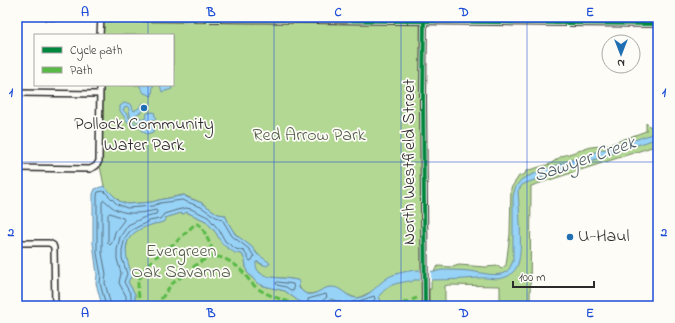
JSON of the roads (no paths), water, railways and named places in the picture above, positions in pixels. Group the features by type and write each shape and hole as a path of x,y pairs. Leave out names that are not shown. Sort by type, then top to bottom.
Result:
{"street":[{"path":"47,17 424,19 658,24"},
{"path":"100,34 101,17"},
{"name":"North Westfield Street","path":"424,19 423,99 425,306"},
{"path":"17,168 90,169 96,166 99,161 100,86"},
{"path":"17,93 100,94"},
{"path":"17,242 48,243 53,246 55,306"}],"water":[{"path":"140,86 153,86 152,96 144,93"},
{"path":"160,86 171,86 172,89 162,92"},
{"path":"124,103 131,104 134,111 143,103 147,106 143,111 135,115 143,119 146,118 147,113 154,112 156,119 146,121 153,124 153,132 147,134 143,132 141,128 130,125 120,111 120,106","holes":["127,106 129,108 130,117 144,125 149,126 150,129 147,130 142,125 134,123 123,110"]},
{"name":"Sawyer Creek","path":"658,132 658,138 522,185 518,191 520,249 518,264 515,270 506,277 495,279 414,280 411,282 409,281 390,286 379,296 381,302 372,306 352,306 331,299 323,305 312,306 301,303 285,291 257,283 247,272 245,260 242,254 235,253 222,244 216,233 206,221 186,212 184,214 181,213 165,218 166,220 141,229 129,238 126,251 132,275 128,282 135,294 135,306 102,306 96,283 97,275 93,243 93,194 95,189 104,186 119,201 127,204 152,202 185,195 186,197 202,203 218,214 225,215 235,234 252,247 257,254 269,262 270,264 266,266 256,262 256,267 260,273 271,277 297,280 299,281 299,288 308,294 316,293 327,288 336,287 353,298 357,298 363,297 372,291 388,277 406,271 459,270 493,275 506,272 513,261 513,195 522,179 572,160"}],"place":[{"name":"Pollock Community Water Park","path":"144,108"},
{"name":"U-Haul","path":"570,237"}],"park label":[{"name":"Red Arrow Park","path":"309,136"},
{"name":"Evergreen Oak Savanna","path":"181,262"}]}
